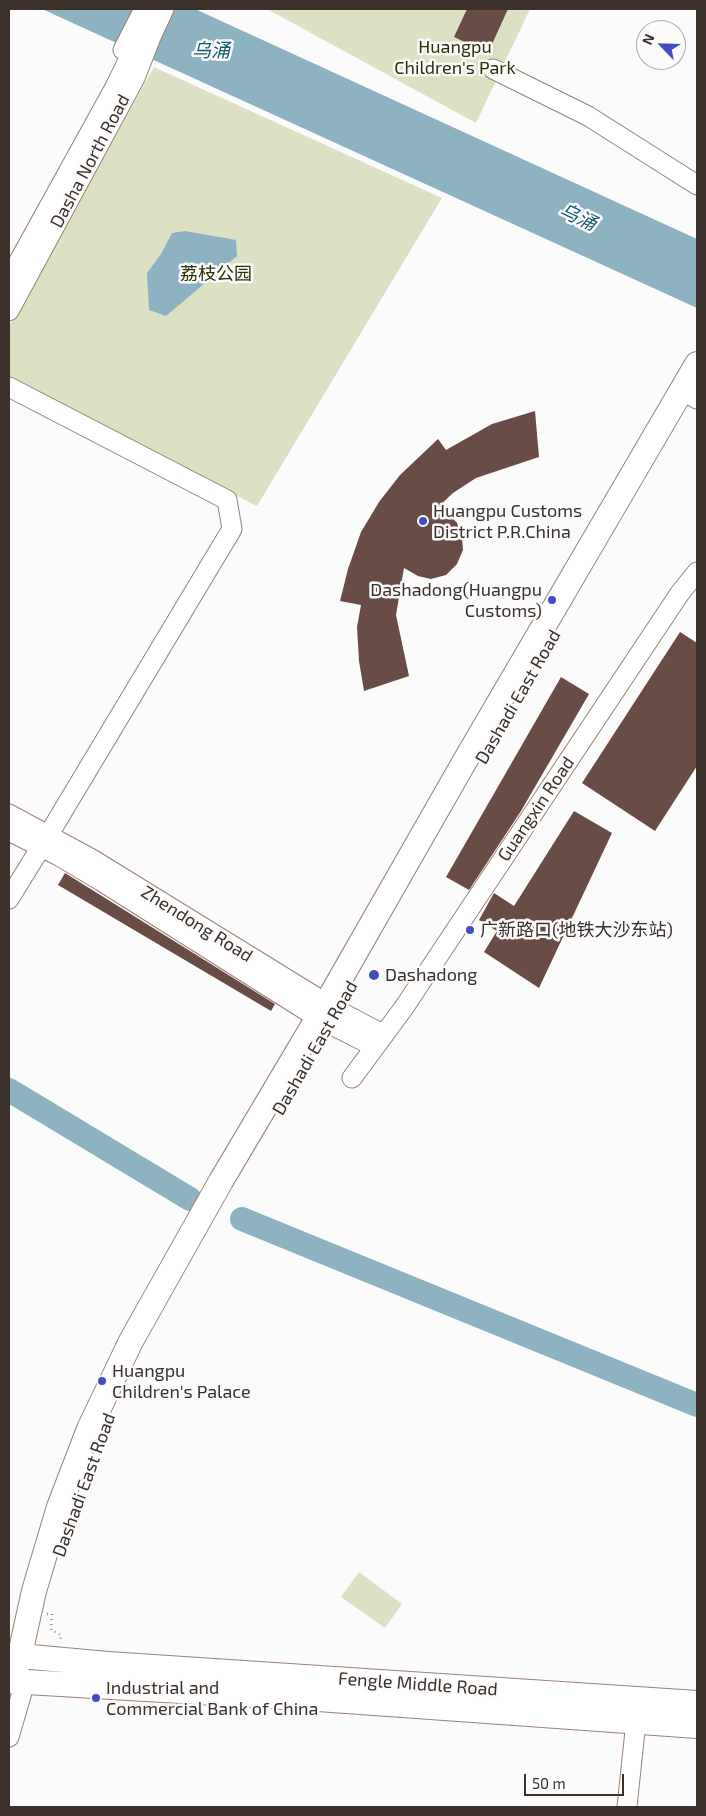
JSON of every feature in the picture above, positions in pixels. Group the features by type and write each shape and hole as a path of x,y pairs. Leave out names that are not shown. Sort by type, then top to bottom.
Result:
{"main road":[{"name":"Dashadi East Road","path":"14,1686 20,1656 41,1613 78,1492 115,1401 150,1332 466,759 693,395 697,364"},
{"name":"Fengle Middle Road","path":"20,1656 697,1703"},
{"name":"Fengle Middle Road","path":"14,1686 318,1699 697,1726"}],"street":[{"path":"125,56 144,9"},
{"path":"125,56 154,9"},
{"name":"Dasha North Road","path":"9,311 135,78 164,9"},
{"name":"Dasha North Road","path":"9,279 44,216 56,177 125,56"},
{"path":"493,69 588,116 697,185"},
{"path":"9,387 227,500 232,530 9,899"},
{"name":"Guangxin Road","path":"352,1078 446,945 680,593 697,572"},
{"name":"Zhendong Road","path":"9,814 109,885 327,1014 379,1041"},
{"name":"Zhendong Road","path":"9,831 45,841"},
{"name":"Dashadi East Road","path":"9,1737 14,1686"},
{"path":"627,1807 636,1721"}],"path":[{"path":"52,1614 50,1630 61,1635"}],"green space":[{"name":"Huangpu Children's Park","path":"267,9 530,9 476,123"},
{"name":"荔枝公园","path":"154,67 442,198 257,506 9,382 9,326"},
{"path":"359,1572 402,1604 385,1628 341,1597"}],"water":[{"name":"乌涌","path":"42,9 195,9 697,239 697,308"},
{"path":"185,231 236,240 237,256 166,316 149,310 147,273 161,254 172,233"}],"building":[{"path":"467,9 508,9 488,53 454,37"},
{"path":"535,411 539,457 476,478 453,493 435,510 450,515 457,523 462,537 463,550 457,564 446,575 431,579 418,576 404,568 396,615 409,676 364,691 359,661 357,627 361,605 340,601 348,569 361,532 379,502 400,475 438,439 446,450 492,424"},
{"path":"680,632 697,643 697,766 655,831 582,783"},
{"path":"561,677 589,694 521,811 469,890 446,877"},
{"path":"574,811 612,833 539,988 484,952 497,931 479,920 494,893 514,906"},
{"path":"65,873 275,1004 271,1011 58,885"}],"waterway":[{"path":"9,1090 190,1199"},
{"path":"242,1219 697,1405"}],"place":[{"name":"Huangpu Customs District P.R.China","path":"423,521"},
{"name":"Dashadong(Huangpu Customs)","path":"552,600"},
{"name":"广新路口(地铁大沙东站)","path":"470,930"},
{"name":"Dashadong","path":"374,975"},
{"name":"Huangpu Children's Palace","path":"102,1381"},
{"name":"Industrial and Commercial Bank of China","path":"96,1698"}]}
